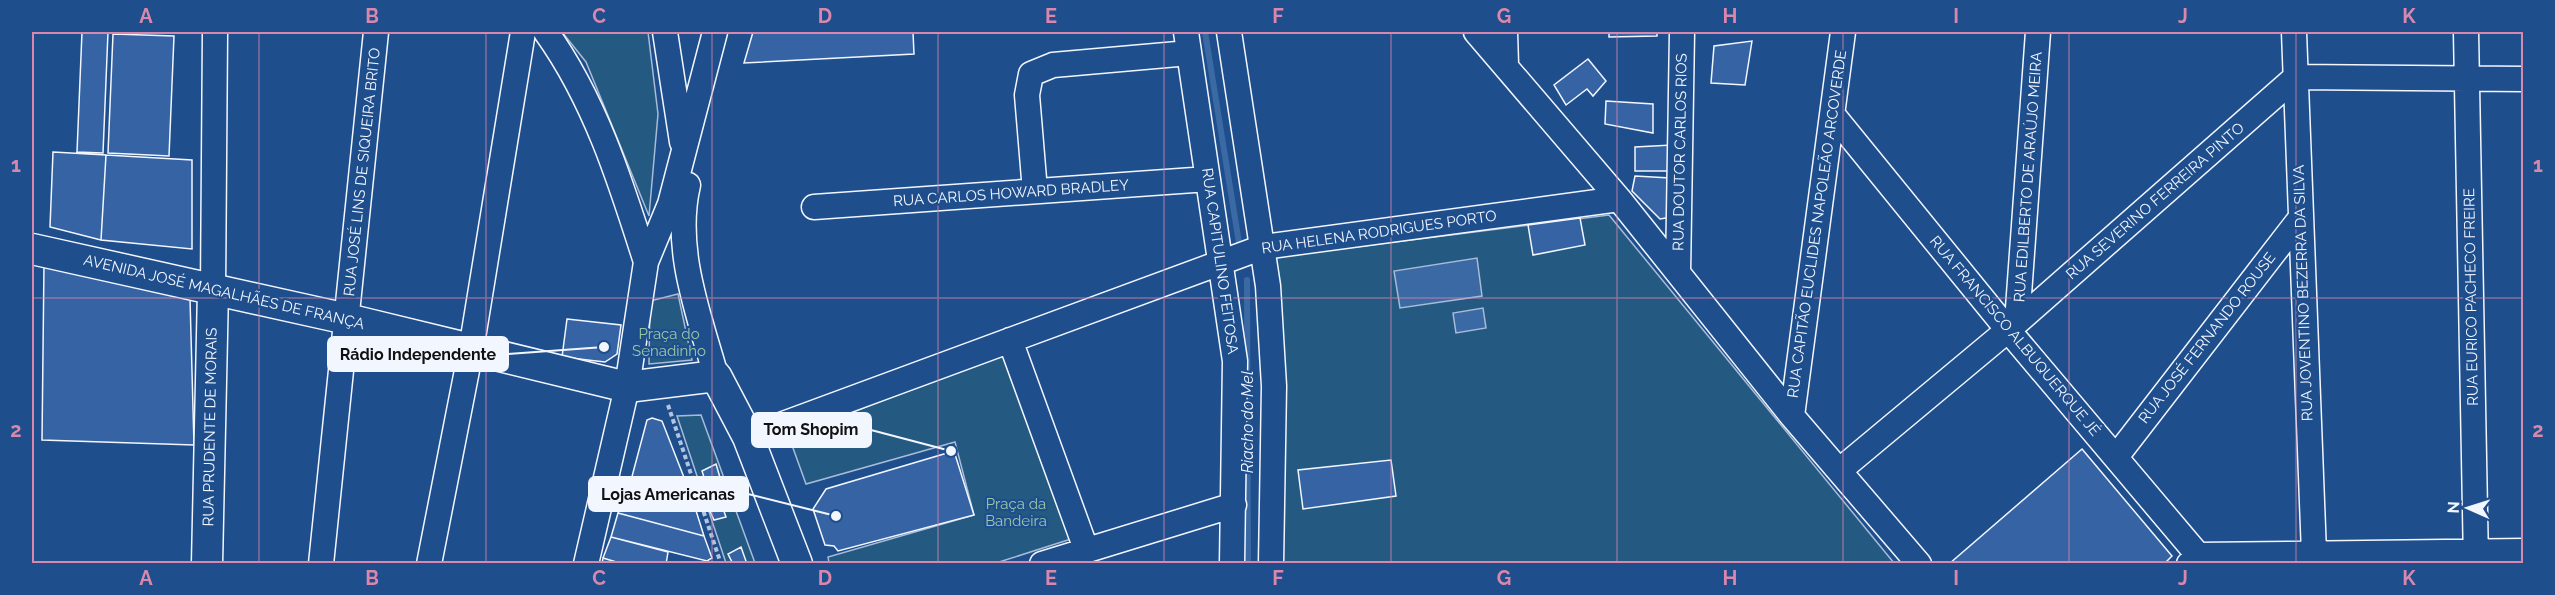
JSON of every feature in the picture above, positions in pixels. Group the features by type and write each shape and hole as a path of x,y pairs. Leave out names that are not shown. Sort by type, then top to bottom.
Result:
{"main road":[{"name":"AVENIDA JOSÉ MAGALHÃES DE FRANÇA","path":"32,249 347,319 627,387"},
{"name":"RUA PRUDENTE DE MORAIS","path":"207,564 213,290"},
{"path":"627,387 716,376 748,437 797,564"}],"street":[{"path":"213,290 216,32"},
{"name":"RUA JOSÉ LINS DE SIQUEIRA BRITO","path":"321,564 376,32"},
{"path":"429,564 471,350 523,32"},
{"path":"546,32 568,66 602,134 646,262"},
{"path":"665,32 683,154"},
{"path":"586,564 627,387 646,262 670,204 715,32"},
{"path":"716,376 685,252 684,210 692,168 729,32"},
{"path":"1229,32 1263,247 1274,387 1271,564"},
{"path":"1476,32 1619,199 1791,416 1919,564"},
{"path":"1505,32 1506,65"},
{"name":"RUA DOUTOR CARLOS RIOS","path":"1678,273 1682,32"},
{"name":"RUA CAPITÃO EUCLIDES NAPOLEÃO ARCOVERDE","path":"1791,416 1843,32"},
{"name":"RUA EDILBERTO DE ARAÚJO MEIRA","path":"2013,326 2038,32"},
{"name":"RUA JOVENTINO BEZERRA DA SILVA","path":"2294,32 2299,220 2314,554"},
{"name":"RUA EURICO PACHECO FREIRE","path":"2466,32 2476,558"},
{"path":"1035,191 1027,95 1031,74 1053,65 1188,42"},
{"name":"RUA CAPITULINO FEITOSA","path":"1188,42 1222,260 1235,361 1232,564"},
{"path":"2296,77 2523,79"},
{"name":"RUA SEVERINO FERREIRA PINTO","path":"1840,470 2013,326 2296,77"},
{"name":"RUA FRANCISCO ALBUQUERQUE JÉ","path":"1833,116 2013,326 2193,559"},
{"name":"RUA CARLOS HOWARD BRADLEY","path":"814,207 1208,178"},
{"name":"RUA HELENA RODRIGUES PORTO","path":"1010,340 1222,260 1263,247 1619,199"},
{"name":"RUA JOSÉ FERNANDO ROUSE","path":"2116,457 2299,220"},
{"path":"748,437 1010,340 1086,549"},
{"path":"1042,564 1234,505"},
{"path":"2193,559 2314,554 2476,558 2523,551"}],"path":[{"path":"660,383 721,564"}],"green space":[{"path":"562,32 648,32 658,114 649,216 586,62"},
{"path":"1609,215 1894,563 1282,563 1280,315 1276,257"},
{"name":"Praça do Senadinho","path":"678,294 692,360 649,364 650,301"},
{"name":"Praça da Bandeira","path":"1002,354 1071,539 996,563 829,563 828,557 974,515 955,442 806,484 789,437"},
{"path":"701,415 755,563 726,563 677,416"}],"shaded area":[{"path":"1477,258 1482,296 1400,308 1394,271"},
{"path":"1483,308 1486,328 1456,333 1453,313"}],"building":[{"path":"82,32 108,32 103,153 77,152"},
{"path":"753,32 913,32 914,54 744,63"},
{"path":"1609,32 1657,32 1657,36 1609,37"},
{"path":"113,34 174,36 169,156 108,153"},
{"path":"1752,41 1745,85 1711,83 1714,46"},
{"path":"1588,59 1606,81 1593,96 1587,89 1566,105 1554,85"},
{"path":"1606,101 1653,104 1653,133 1605,124"},
{"path":"1672,145 1670,171 1635,171 1635,147"},
{"path":"53,152 106,155 101,240 50,227"},
{"path":"106,155 192,160 192,249 101,240"},
{"path":"1635,176 1670,178 1672,217 1660,219 1632,191"},
{"path":"1580,218 1585,245 1533,255 1528,225"},
{"path":"44,264 190,299 194,445 42,440"},
{"path":"567,319 621,325 617,354 605,362 562,357"},
{"path":"652,418 662,421 692,498 686,501 630,484 647,420"},
{"path":"2082,449 2172,556 2164,564 1949,564"},
{"path":"954,451 974,515 838,551 834,546 825,545 813,509 826,489"},
{"path":"1391,460 1396,496 1303,509 1298,470"},
{"path":"716,464 727,501 721,503 726,517 714,520 709,509 713,506 702,471"},
{"path":"630,484 686,501 692,498 704,536 618,513 625,486"},
{"path":"618,513 704,536 712,558 707,561 611,537"},
{"path":"611,537 668,552 666,564 623,564 603,558"},
{"path":"741,547 747,564 733,564 728,554"},
{"path":"603,558 623,564 602,564"}],"waterway":[{"name":"Riacho do Mel","path":"1205,32 1239,243"},
{"name":"Riacho do Mel","path":"1247,280 1248,564"}],"place":[{"name":"Rádio Independente","path":"604,347"},
{"name":"Tom Shopim","path":"951,451"},
{"name":"Lojas Americanas","path":"836,516"}]}
